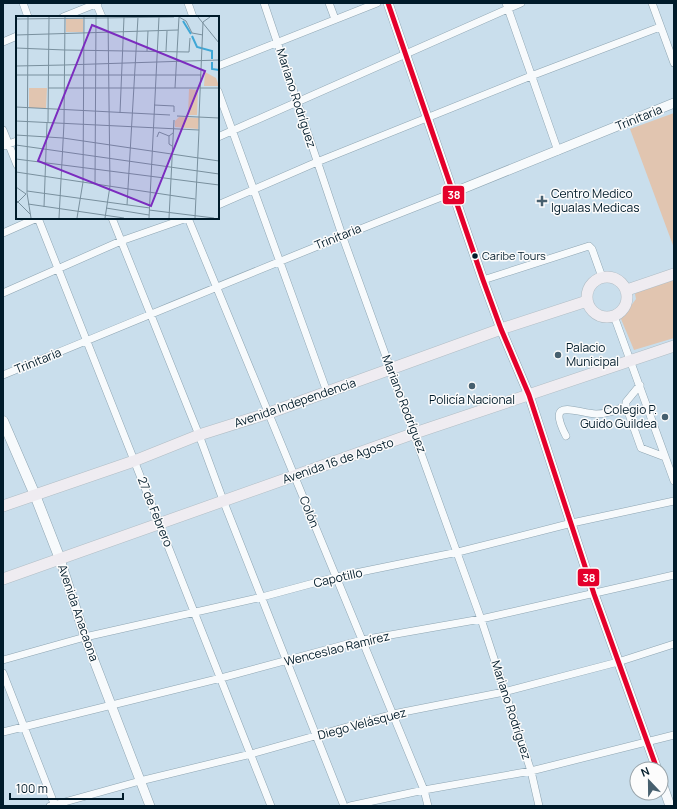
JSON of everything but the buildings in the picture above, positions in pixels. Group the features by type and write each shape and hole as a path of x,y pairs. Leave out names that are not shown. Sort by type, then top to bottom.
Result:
{"main road":[{"path":"627,290 674,274"},
{"path":"608,276 619,280 627,290 628,296 624,309 614,316 600,317 594,313 587,301 588,289 591,284 602,277 608,276"},
{"name":"Avenida Independencia","path":"3,506 134,460 199,435 269,413 502,329 587,301"},
{"name":"Avenida 16 de Agosto","path":"3,579 415,433 674,346"},
{"name":"Avenida Anacaona","path":"3,421 35,495 60,559"}],"street":[{"path":"23,3 28,16"},
{"path":"65,16 97,3 102,16"},
{"path":"188,3 193,16"},
{"name":"Mariano Rodríguez","path":"264,3 342,235 415,433 481,619 531,771 539,806"},
{"path":"329,3 334,19"},
{"path":"219,66 377,3"},
{"path":"388,3 483,280 529,395 594,594 654,761"},
{"path":"219,138 405,54 507,6 521,3"},
{"path":"652,3 674,63"},
{"path":"507,6 558,151"},
{"path":"219,205 317,162 531,76 660,28"},
{"path":"3,42 16,36"},
{"path":"219,94 327,392"},
{"name":"Trinitaria","path":"3,375 150,316 342,235 452,193 674,104"},
{"path":"3,130 6,145 16,163"},
{"path":"6,145 16,141"},
{"path":"3,233 35,219"},
{"name":"27 de Febrero","path":"37,219 271,806"},
{"path":"112,219 199,435 223,500 344,806"},
{"path":"3,293 121,241 185,219"},
{"name":"Colón","path":"188,219 393,714 424,790 428,806"},
{"path":"483,280 589,246 592,249 602,277"},
{"path":"614,316 632,361 674,482"},
{"path":"640,384 626,402 626,406 641,448 665,457"},
{"path":"566,436 560,426 560,415 562,410 568,408 594,414 609,413 626,406"},
{"name":"Capotillo","path":"3,660 85,637 262,597 336,577 458,552 572,523 674,501"},
{"name":"Avenida Anacaona","path":"60,559 85,637 150,806"},
{"name":"Wenceslao Ramírez","path":"3,732 287,661 362,640 481,619 674,575"},
{"name":"Diego Velásquez","path":"53,806 140,781 251,754 393,714 504,692 618,662 674,644"},
{"path":"3,673 53,806"},
{"path":"350,806 424,790 531,771 674,735"}],"shaded area":[{"path":"674,113 674,248 630,129"},
{"path":"674,277 674,338 634,350 621,319 636,299 635,294 642,288"}],"transit line":[{"name":"38","path":"388,3 483,280 501,329 529,395 594,594 654,761"}],"place":[{"name":"Centro Medico Igualas Medicas","path":"542,201"},
{"name":"Caribe Tours","path":"475,256"},
{"name":"Palacio Municipal","path":"558,355"},
{"name":"Policía Nacional","path":"472,386"},
{"name":"Colegio P. Guido Guildea","path":"665,417"}]}
